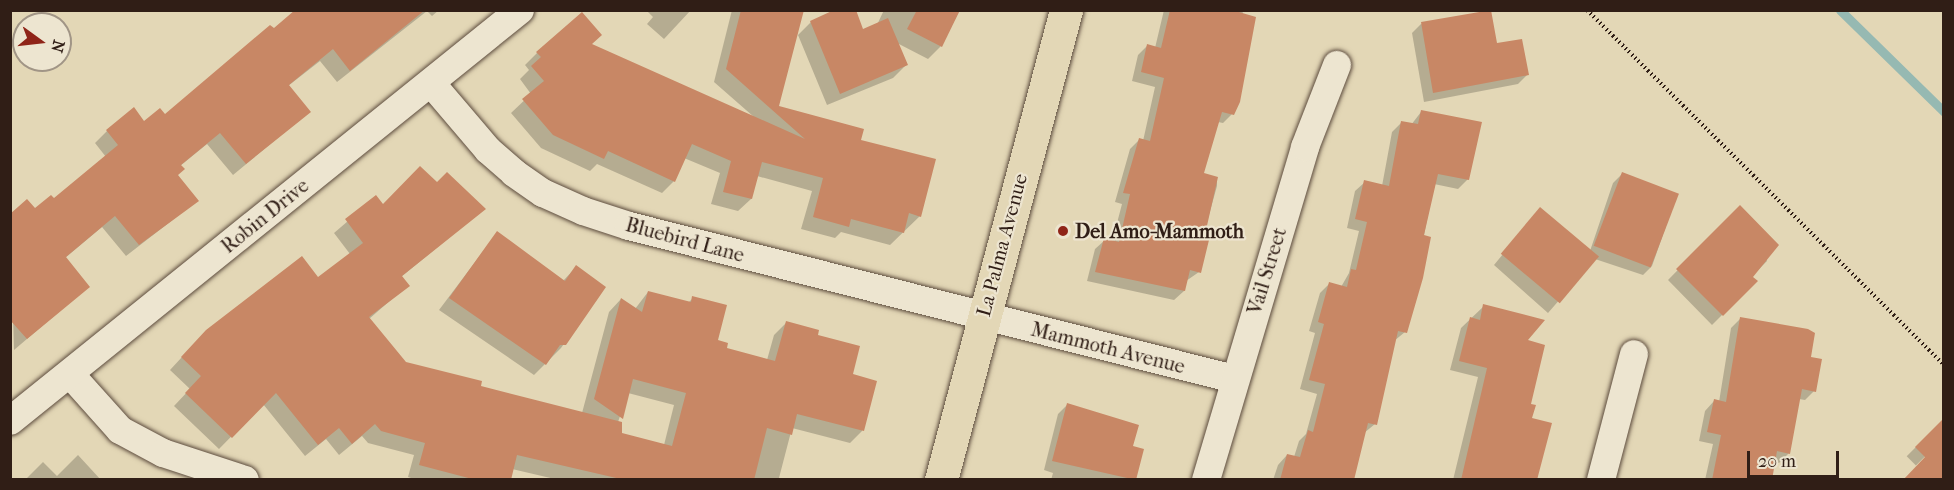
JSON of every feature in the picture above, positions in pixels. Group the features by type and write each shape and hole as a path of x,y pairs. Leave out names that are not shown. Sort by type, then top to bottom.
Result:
{"main road":[{"name":"La Palma Avenue","path":"941,480 1066,10"}],"street":[{"name":"Robin Drive","path":"10,421 520,10"},
{"name":"Vail Street","path":"1206,480 1234,379 1305,147 1337,65"},
{"name":"Bluebird Lane","path":"431,83 488,150 514,173 543,193 583,211 629,226 983,317"},
{"name":"Mammoth Avenue","path":"983,317 1234,379"},
{"path":"1601,480 1634,354"},
{"path":"70,374 120,430 163,453 245,480"}],"path":[{"path":"1587,10 1944,365"}],"building":[{"path":"295,10 425,10 350,71 333,49 289,85 311,112 246,164 220,133 181,165 185,169 178,175 199,201 139,245 115,216 66,257 90,287 27,339 10,320 10,214 27,199 35,208 51,195 54,198 118,145 106,130 134,107 144,121 160,108 165,114 270,25 274,28"},
{"path":"741,10 804,10 779,106 864,129 861,140 936,159 921,217 909,213 904,233 851,219 849,227 813,217 823,178 762,162 752,199 723,192 731,161 692,144 675,182 608,151 604,159 553,135 522,99 544,81 531,66 541,57 536,52 582,12 602,35 592,44 805,139 726,69"},
{"path":"834,10 856,10 863,29 888,18 908,65 840,94 810,21"},
{"path":"917,10 960,10 942,47 907,29"},
{"path":"1170,10 1232,10 1256,17 1240,102 1234,115 1222,112 1204,173 1218,177 1204,239 1209,240 1201,273 1190,270 1185,291 1095,272 1104,238 1119,242 1130,194 1123,193 1139,138 1150,141 1164,78 1141,72 1147,44 1161,48"},
{"path":"1491,10 1497,43 1522,39 1529,75 1433,93 1421,22"},
{"path":"1421,110 1482,122 1469,180 1438,174 1424,235 1431,237 1423,278 1407,333 1398,331 1377,425 1368,423 1354,480 1280,480 1287,454 1300,457 1308,430 1313,432 1325,384 1309,380 1324,324 1318,322 1329,282 1347,287 1351,269 1356,270 1367,222 1355,219 1364,180 1389,186 1401,121 1418,124"},
{"path":"420,166 437,182 447,172 486,209 402,276 410,286 369,317 406,362 482,381 481,386 622,422 622,433 672,446 686,393 633,379 623,419 594,399 621,298 642,312 648,291 691,302 692,296 727,305 718,340 728,343 727,348 775,361 786,321 819,330 818,335 860,346 853,374 877,381 864,431 797,414 792,435 767,428 754,480 625,480 517,455 511,480 476,480 419,465 425,443 381,431 375,424 352,444 339,428 318,445 276,393 232,438 185,393 201,376 181,357 206,330 302,256 318,277 363,243 345,219 376,195 383,204"},
{"path":"1622,172 1679,194 1651,268 1594,246"},
{"path":"1740,205 1779,245 1753,277 1758,281 1723,316 1676,269"},
{"path":"1540,207 1599,256 1560,303 1501,254"},
{"path":"497,231 565,281 576,265 606,287 566,345 560,345 546,365 449,298"},
{"path":"1483,304 1545,320 1528,340 1545,345 1531,404 1536,405 1532,418 1552,423 1537,480 1461,480 1487,368 1459,361 1470,317 1480,320"},
{"path":"1740,317 1808,329 1815,333 1811,357 1822,359 1816,392 1802,389 1790,454 1777,451 1772,480 1712,480 1721,435 1707,432 1714,399 1726,402"},
{"path":"1067,403 1139,425 1133,446 1144,449 1136,480 1052,461"},
{"path":"1944,418 1944,480 1903,480 1925,457 1915,447"}],"waterway":[{"path":"1840,10 1944,112"}],"place":[{"name":"Del Amo-Mammoth","path":"1063,231"}]}
